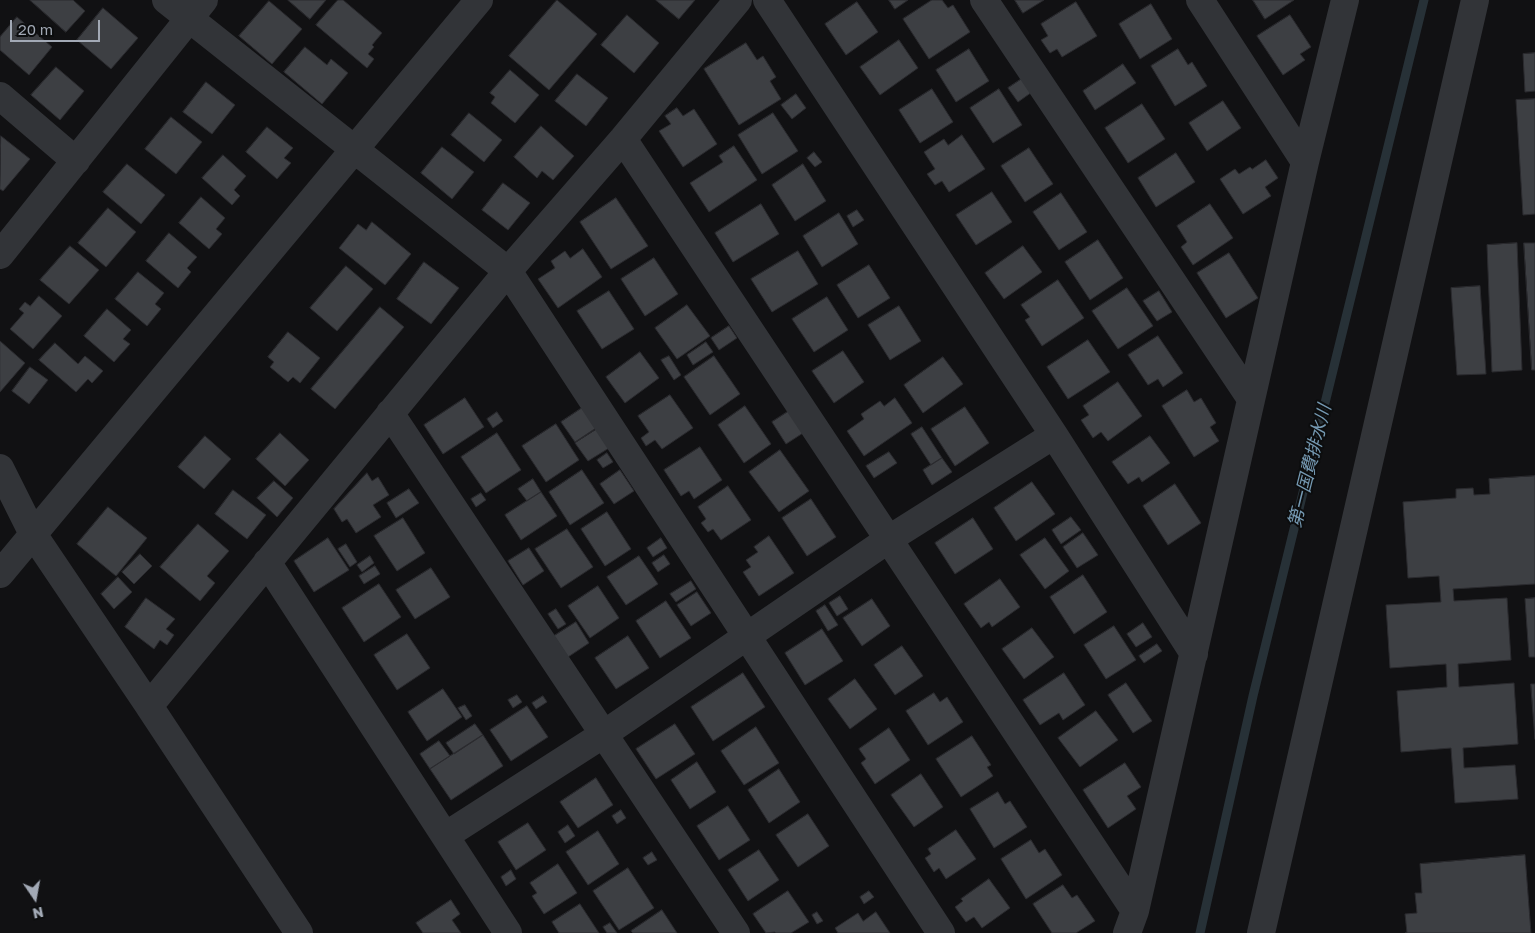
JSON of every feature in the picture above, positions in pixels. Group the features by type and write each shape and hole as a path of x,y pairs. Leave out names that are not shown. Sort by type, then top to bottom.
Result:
{"street":[{"path":"166,0 196,9 354,148 508,270 940,933"},
{"path":"0,574 478,0"},
{"path":"149,706 508,270 623,139 738,0"},
{"path":"767,0 1054,435 1194,654"},
{"path":"984,0 1251,399"},
{"path":"1200,0 1305,162"},
{"path":"1131,922 1194,654 1305,162 1345,0"},
{"path":"1261,933 1475,0"},
{"path":"0,254 196,9"},
{"path":"0,96 76,161"},
{"path":"623,139 889,539 1131,922"},
{"path":"390,413 736,933"},
{"path":"445,836 604,734 889,539 1054,435"},
{"path":"0,468 33,534 299,933"},
{"path":"267,562 508,933"}],"building":[{"path":"30,0 73,0 85,11 66,32"},
{"path":"288,0 326,0 310,19"},
{"path":"338,0 343,0 382,33 372,45 374,47 368,54 374,59 367,68 316,25"},
{"path":"557,0 597,34 549,90 509,56"},
{"path":"656,0 695,0 679,19"},
{"path":"889,0 908,0 895,9"},
{"path":"932,0 942,0 948,8 953,5 970,32 929,59 903,19"},
{"path":"1015,0 1044,0 1023,13"},
{"path":"1253,0 1294,0 1265,19"},
{"path":"269,1 302,29 272,64 239,36"},
{"path":"857,2 878,32 846,55 825,24"},
{"path":"1076,2 1097,36 1062,57 1057,49 1050,53 1041,40 1048,36 1041,24"},
{"path":"1151,4 1172,39 1140,59 1119,24"},
{"path":"103,8 138,38 111,69 77,40"},
{"path":"627,15 659,43 634,73 601,45"},
{"path":"1290,15 1311,47 1300,54 1305,60 1283,75 1257,36"},
{"path":"17,17 52,47 29,75 0,50 0,37"},
{"path":"899,40 918,68 880,95 860,67"},
{"path":"746,43 757,60 763,56 776,77 770,81 781,99 739,125 704,69"},
{"path":"305,47 327,65 331,59 348,73 322,104 284,72"},
{"path":"969,49 989,81 956,102 936,70"},
{"path":"1178,49 1188,65 1192,62 1207,86 1175,106 1151,66"},
{"path":"1535,53 1535,91 1525,92 1523,54"},
{"path":"1123,64 1136,83 1095,110 1083,91"},
{"path":"56,67 84,91 60,120 31,95"},
{"path":"510,70 539,95 515,123 491,103 495,97 490,93"},
{"path":"577,74 608,98 586,126 555,101"},
{"path":"1023,78 1032,92 1018,102 1008,88"},
{"path":"206,82 235,105 212,134 183,112"},
{"path":"932,89 953,122 920,143 899,110"},
{"path":"999,89 1022,125 993,143 970,108"},
{"path":"796,94 806,108 792,119 781,105"},
{"path":"1535,99 1535,214 1523,215 1516,100"},
{"path":"1223,101 1241,128 1207,151 1189,123"},
{"path":"1142,104 1165,139 1128,163 1105,128"},
{"path":"677,108 683,116 694,109 717,144 683,167 659,131 671,124 665,116"},
{"path":"469,113 502,140 484,162 451,135"},
{"path":"773,113 798,151 762,174 738,135"},
{"path":"171,117 202,142 176,174 145,149"},
{"path":"541,126 574,156 553,180 542,171 537,178 514,157"},
{"path":"267,127 293,148 284,158 291,163 277,179 246,152"},
{"path":"962,135 985,169 949,192 942,181 935,185 927,174 935,169 924,152 944,139 948,145"},
{"path":"1,136 30,159 3,191 0,189"},
{"path":"734,146 757,180 709,212 690,183 723,162 719,156"},
{"path":"442,147 474,172 452,199 421,173"},
{"path":"1029,148 1053,184 1025,202 1001,166"},
{"path":"814,152 822,162 815,167 807,158"},
{"path":"1176,153 1195,182 1156,207 1138,178"},
{"path":"223,155 246,176 234,190 240,196 232,205 202,178"},
{"path":"1266,160 1278,178 1265,187 1271,196 1243,214 1220,179 1235,169 1239,174 1250,167 1252,169"},
{"path":"127,164 165,195 141,224 103,192"},
{"path":"803,164 826,201 795,221 772,185"},
{"path":"503,183 530,203 508,230 482,210"},
{"path":"992,192 1012,222 976,245 956,215"},
{"path":"1061,193 1087,232 1059,250 1033,212"},
{"path":"201,197 225,218 216,229 222,234 209,249 179,223"},
{"path":"616,198 648,246 611,269 580,222"},
{"path":"761,204 779,234 733,262 715,233"},
{"path":"1210,204 1233,238 1193,265 1181,247 1187,242 1177,226"},
{"path":"108,208 136,232 106,267 78,243"},
{"path":"857,210 864,220 853,227 847,216"},
{"path":"839,213 858,244 822,267 803,236"},
{"path":"372,222 411,254 385,285 339,248 358,224 366,230"},
{"path":"169,233 197,257 187,268 191,272 178,288 146,261"},
{"path":"1098,240 1123,278 1090,300 1065,262"},
{"path":"1517,243 1522,370 1492,372 1487,245"},
{"path":"1524,243 1535,243 1535,370 1532,370"},
{"path":"70,246 99,270 69,304 40,280"},
{"path":"1023,246 1042,272 1004,299 985,273"},
{"path":"583,249 602,277 558,308 538,279 555,268 551,261 565,251 570,258"},
{"path":"798,251 818,284 772,312 751,279"},
{"path":"1229,253 1258,298 1226,318 1197,273"},
{"path":"654,258 678,294 645,316 621,279"},
{"path":"424,262 459,288 431,324 397,299"},
{"path":"869,265 890,298 858,318 837,285"},
{"path":"346,266 373,289 337,331 310,308"},
{"path":"138,272 164,293 155,304 161,309 147,326 115,299"},
{"path":"1058,280 1084,318 1042,346 1025,320 1030,317 1021,305"},
{"path":"1480,286 1486,374 1457,375 1451,288"},
{"path":"1127,288 1153,326 1118,349 1092,311"},
{"path":"609,291 634,329 602,349 577,311"},
{"path":"1159,291 1172,312 1157,321 1143,301"},
{"path":"39,296 62,316 33,349 10,329 24,313 19,309 25,302 30,306"},
{"path":"827,297 848,330 814,352 792,319"},
{"path":"687,305 710,336 677,359 655,328"},
{"path":"899,306 921,341 890,360 868,325"},
{"path":"380,307 404,327 335,409 311,389"},
{"path":"107,309 131,330 123,339 130,344 114,362 84,336"},
{"path":"729,326 737,338 719,350 711,338"},
{"path":"288,332 320,358 300,383 293,377 288,382 270,367 274,362 268,357"},
{"path":"1158,336 1183,373 1163,387 1158,379 1148,385 1128,355"},
{"path":"1088,340 1110,372 1068,399 1047,367"},
{"path":"0,341 25,363 0,392"},
{"path":"706,342 713,352 693,365 687,355"},
{"path":"55,343 78,364 85,356 103,371 92,383 88,379 76,392 39,360"},
{"path":"843,351 864,382 834,403 812,371"},
{"path":"640,352 659,378 625,403 606,377"},
{"path":"669,356 681,375 674,380 661,360"},
{"path":"714,356 740,394 710,415 684,377"},
{"path":"943,357 963,384 923,413 904,385"},
{"path":"30,367 48,380 29,404 12,391"},
{"path":"1118,382 1142,416 1108,441 1101,432 1093,438 1081,420 1089,415 1083,406"},
{"path":"1187,390 1194,402 1201,398 1216,423 1210,427 1219,441 1194,457 1162,406"},
{"path":"670,395 693,428 662,449 655,440 646,446 641,438 649,432 638,416"},
{"path":"465,398 484,427 443,454 424,425"},
{"path":"895,398 912,423 864,456 847,431 864,419 861,414 880,401 884,406"},
{"path":"745,406 771,444 744,463 718,425"},
{"path":"965,407 989,443 955,466 931,429"},
{"path":"582,408 596,428 575,442 561,422"},
{"path":"789,411 803,433 786,444 772,422"},
{"path":"497,412 503,421 493,428 487,419"},
{"path":"556,424 579,460 546,482 522,446"},
{"path":"922,427 942,458 931,465 911,434"},
{"path":"597,429 609,448 588,461 575,443"},
{"path":"280,433 309,460 285,486 256,459"},
{"path":"497,433 521,470 486,493 461,457"},
{"path":"205,436 231,459 204,489 178,467"},
{"path":"1150,436 1170,463 1142,482 1139,477 1128,484 1112,462"},
{"path":"700,447 722,480 694,499 689,491 681,496 664,470"},
{"path":"780,450 809,491 779,512 749,472"},
{"path":"889,452 897,463 874,478 866,466"},
{"path":"607,453 613,462 603,468 597,460"},
{"path":"942,458 952,472 932,485 923,470"},
{"path":"582,470 604,503 570,525 549,492"},
{"path":"620,470 634,491 614,504 600,484"},
{"path":"367,473 372,481 378,477 389,495 373,505 381,517 356,533 347,519 342,522 334,509"},
{"path":"1535,476 1535,584 1453,589 1454,601 1507,598 1511,660 1458,664 1459,687 1514,683 1518,744 1463,748 1464,768 1515,765 1518,799 1455,803 1451,748 1401,752 1397,691 1447,687 1446,664 1390,668 1386,605 1441,602 1439,576 1408,578 1403,502 1456,498 1456,489 1473,488 1474,495 1490,494 1489,479"},
{"path":"533,479 541,492 527,501 518,489"},
{"path":"274,481 293,498 277,517 257,498"},
{"path":"1032,482 1055,514 1016,541 994,508"},
{"path":"1175,484 1201,523 1168,545 1143,506"},
{"path":"728,486 751,520 721,540 713,529 708,532 701,523 706,519 698,507"},
{"path":"409,489 419,503 396,518 387,503"},
{"path":"233,490 266,515 247,539 215,514"},
{"path":"541,492 557,516 521,540 505,515"},
{"path":"481,493 486,500 476,507 471,499"},
{"path":"811,499 836,537 807,556 782,518"},
{"path":"108,507 147,538 116,576 77,544"},
{"path":"607,512 631,549 605,566 581,529"},
{"path":"1071,517 1081,530 1061,544 1052,530"},
{"path":"403,518 425,553 397,571 374,536"},
{"path":"973,518 993,549 955,574 935,543"},
{"path":"198,524 229,551 207,576 215,583 200,601 160,567"},
{"path":"567,529 593,567 561,588 535,549"},
{"path":"1083,533 1098,555 1077,568 1063,547"},
{"path":"769,536 794,573 759,596 743,572 751,567 746,560 758,552 754,547"},
{"path":"328,538 349,570 314,592 294,561"},
{"path":"661,538 667,548 653,557 647,548"},
{"path":"1045,538 1069,571 1045,589 1020,555"},
{"path":"346,544 357,562 350,567 338,549"},
{"path":"529,548 544,571 523,585 508,561"},
{"path":"140,554 152,566 134,584 122,572"},
{"path":"664,555 670,564 658,572 652,563"},
{"path":"370,556 374,563 362,572 357,565"},
{"path":"639,556 658,584 626,605 607,577"},
{"path":"375,566 380,574 364,584 359,576"},
{"path":"431,568 450,597 415,619 396,590"},
{"path":"1083,575 1107,612 1074,634 1050,597"},
{"path":"118,577 132,592 114,609 101,594"},
{"path":"1000,579 1020,607 992,627 989,622 981,628 964,604"},
{"path":"691,581 696,589 676,602 670,594"},
{"path":"379,584 401,617 364,642 342,608"},
{"path":"598,586 619,618 590,638 568,606"},
{"path":"697,592 711,613 691,626 677,605"},
{"path":"840,596 848,609 837,616 829,603"},
{"path":"146,598 175,619 166,629 174,635 167,645 160,640 154,649 125,627"},
{"path":"1535,598 1535,657 1529,657 1525,599"},
{"path":"872,599 890,626 862,646 843,618"},
{"path":"666,601 691,638 660,658 636,621"},
{"path":"825,605 838,625 828,631 816,611"},
{"path":"556,609 566,624 558,629 548,614"},
{"path":"576,622 589,643 568,657 554,636"},
{"path":"1143,623 1152,637 1136,647 1127,634"},
{"path":"1114,626 1136,660 1106,679 1084,645"},
{"path":"1032,628 1054,657 1024,679 1002,649"},
{"path":"822,629 843,661 805,685 785,653"},
{"path":"407,634 430,668 397,690 374,655"},
{"path":"628,636 649,668 616,689 595,658"},
{"path":"1157,644 1162,651 1144,663 1139,656"},
{"path":"902,646 923,676 895,695 874,665"},
{"path":"743,673 765,707 713,741 691,707"},
{"path":"1064,673 1085,705 1063,720 1059,713 1040,725 1023,700"},
{"path":"855,679 877,709 850,729 828,699"},
{"path":"1126,683 1152,721 1133,733 1108,695"},
{"path":"1531,684 1535,684 1535,739"},
{"path":"443,689 462,717 427,741 408,712"},
{"path":"934,693 940,702 947,697 963,722 928,745 906,711"},
{"path":"517,695 522,702 513,708 508,700"},
{"path":"543,696 547,702 536,709 532,703"},
{"path":"465,705 472,716 466,720 458,708"},
{"path":"527,706 548,737 511,761 490,730"},
{"path":"1096,711 1118,740 1080,767 1058,738"},
{"path":"475,724 483,735 454,754 446,743"},
{"path":"675,724 695,754 656,779 636,749"},
{"path":"756,727 779,763 744,785 721,751"},
{"path":"889,728 910,760 875,784 861,763 866,759 859,749"},
{"path":"483,735 503,766 451,800 430,769"},
{"path":"972,736 991,765 987,767 993,776 961,797 936,759"},
{"path":"439,741 450,756 430,769 420,754"},
{"path":"697,762 716,792 690,809 671,780"},
{"path":"1125,763 1141,787 1127,796 1136,809 1108,828 1083,790"},
{"path":"779,769 800,802 769,823 748,790"},
{"path":"921,774 943,807 914,827 891,795"},
{"path":"596,778 613,805 578,828 560,802"},
{"path":"998,792 1005,804 1010,801 1027,827 994,848 970,809"},
{"path":"728,806 750,840 719,860 697,826"},
{"path":"621,810 626,818 617,824 612,816"},
{"path":"808,814 829,846 798,867 776,835"},
{"path":"528,823 546,850 516,870 498,842"},
{"path":"568,825 575,836 565,843 558,832"},
{"path":"956,830 976,859 946,879 939,868 934,872 925,858 931,854 928,849"},
{"path":"598,831 619,864 588,885 566,852"},
{"path":"1031,840 1039,853 1045,849 1062,875 1026,899 1001,859"},
{"path":"759,850 779,880 748,901 728,870"},
{"path":"652,852 657,860 648,865 643,858"},
{"path":"1525,855 1531,933 1407,933 1405,914 1417,913 1415,893 1422,893 1420,864"},
{"path":"558,864 577,893 544,914 532,896 537,893 530,883"},
{"path":"628,868 654,908 619,930 593,891"},
{"path":"511,870 516,879 506,886 501,877"},
{"path":"989,879 1010,908 982,928 974,917 966,922 955,907 963,901 961,899"},
{"path":"1063,885 1072,898 1077,895 1095,921 1076,933 1052,933 1033,904"},
{"path":"788,891 809,922 791,933 766,933 753,914"},
{"path":"869,891 874,897 864,904 860,897"},
{"path":"451,900 460,914 452,920 461,933 423,933 416,923"},
{"path":"580,904 599,933 559,933 552,922"},
{"path":"662,910 677,933 633,933 631,931"},
{"path":"817,912 823,921 817,924 812,915"},
{"path":"876,912 890,933 838,933 835,928 858,913 863,921"},
{"path":"610,923 617,933 607,933 603,927"}],"waterway":[{"name":"第一国費排水川","path":"1200,933 1253,696 1424,0"}]}
